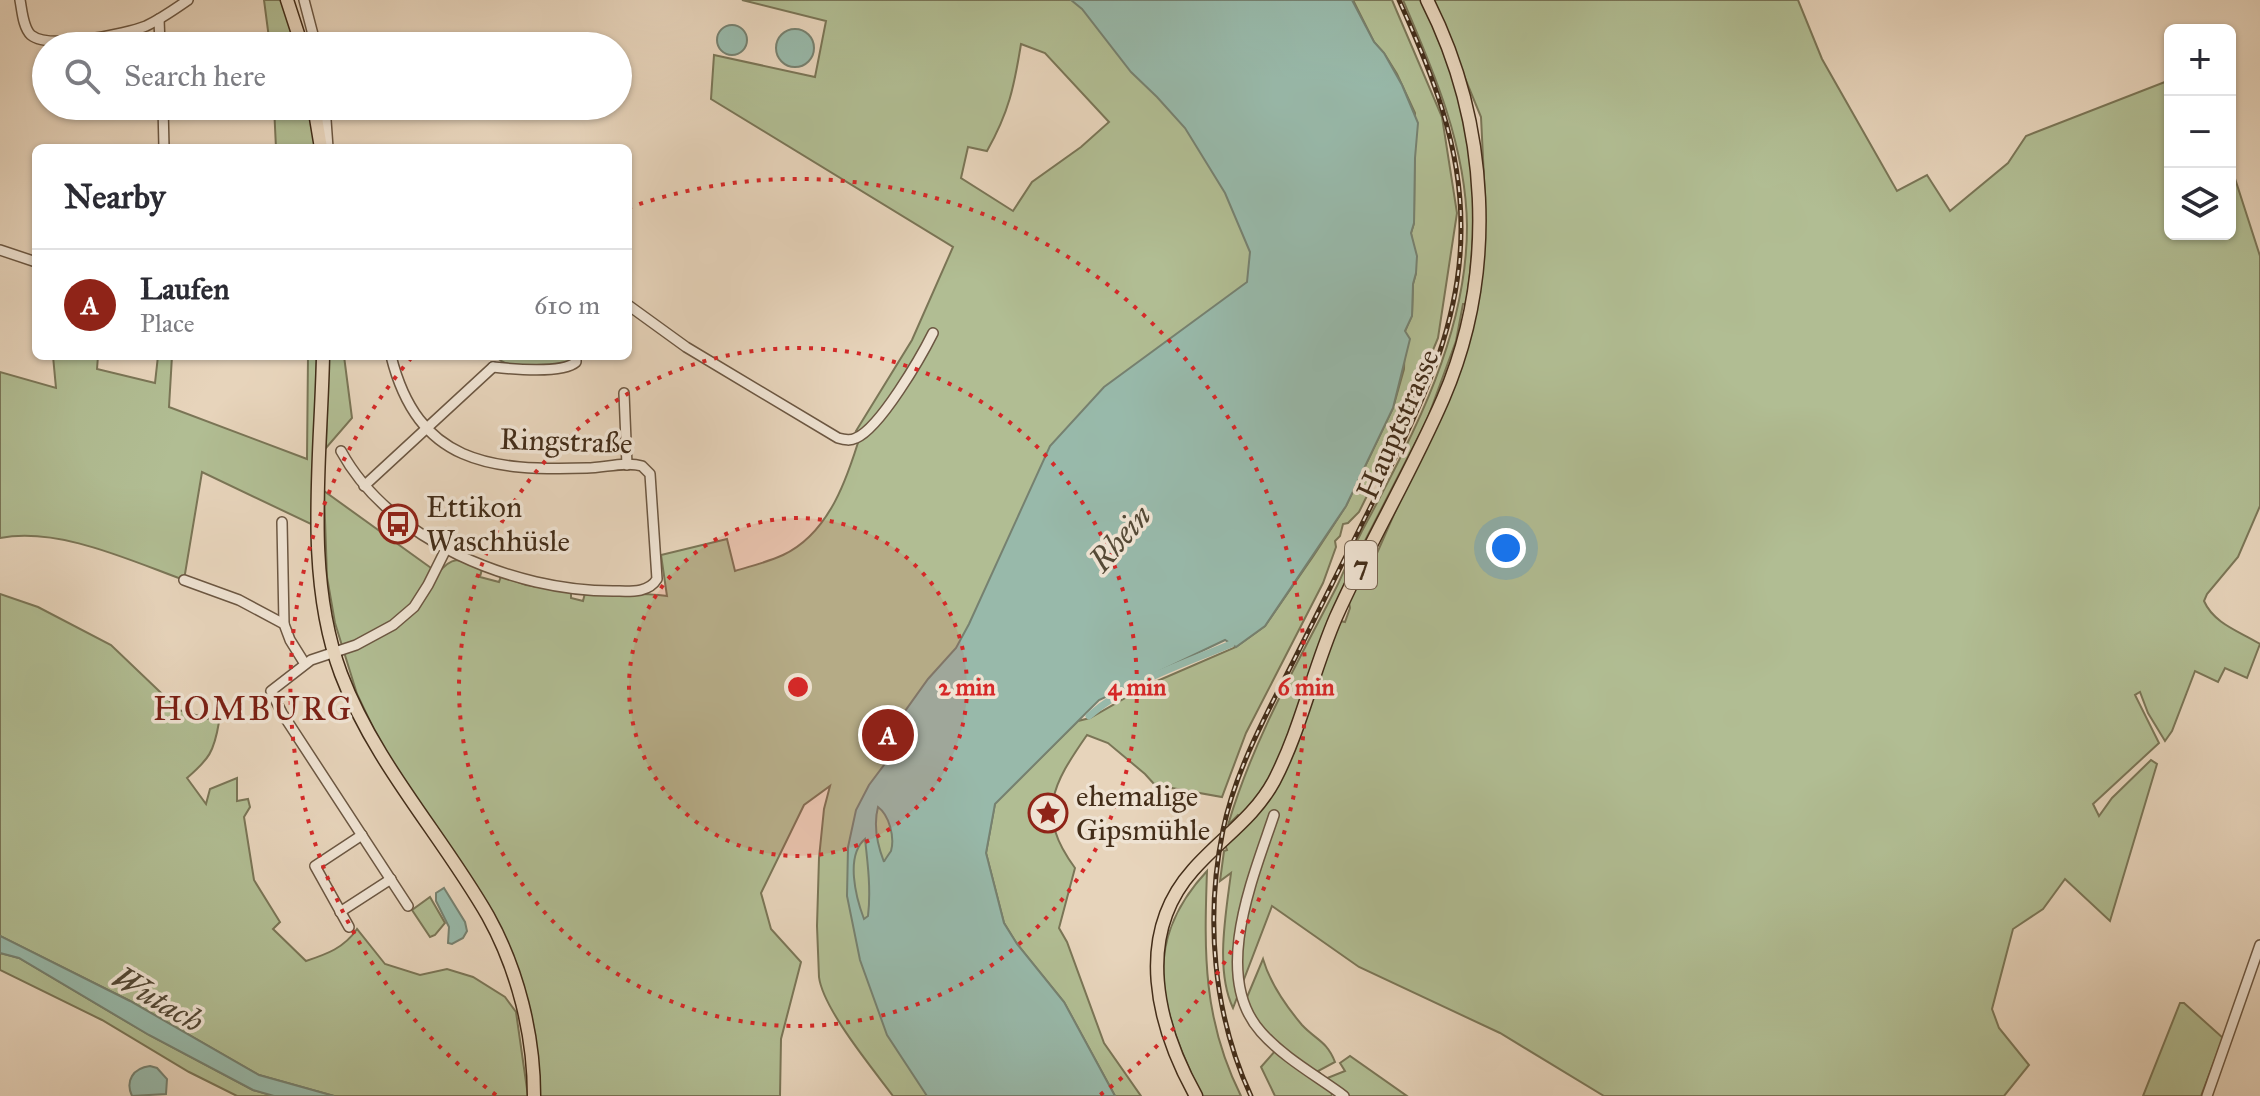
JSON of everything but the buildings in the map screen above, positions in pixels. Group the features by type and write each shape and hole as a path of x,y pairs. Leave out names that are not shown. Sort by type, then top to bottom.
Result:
{"main road":[{"path":"287,0 297,32"},
{"name":"Hauptstrasse","path":"1196,1096 1173,1049 1158,998 1157,949 1165,918 1175,893 1192,871 1253,812 1276,777 1336,618 1444,397 1467,324 1480,234 1474,143 1458,75 1427,0"},
{"path":"316,120 320,144"},
{"path":"323,360 318,534 323,607 334,651 351,697 385,763 489,919 519,991 529,1037 534,1096"}],"street":[{"path":"20,0 32,36"},
{"path":"125,32 159,19 188,0"},
{"path":"304,0 312,32"},
{"path":"159,19 159,32"},
{"path":"163,120 164,144"},
{"path":"326,120 328,144"},
{"path":"0,250 32,261"},
{"path":"632,308 686,347 847,441 861,436 891,402 912,373 933,333"},
{"name":"Ringstraße","path":"392,360 405,398 426,429 454,451 478,461 545,468 638,464 650,474 658,568 657,579 650,587 635,591 564,588 506,575 446,549"},
{"path":"364,486 426,429 492,361 521,370 568,367 576,360"},
{"path":"624,393 627,465"},
{"path":"341,451 364,486 392,512 446,549 414,607 393,625 356,645 305,664 271,691 282,713 408,906"},
{"path":"282,522 284,624 305,664"},
{"path":"184,580 239,600 284,624"},
{"path":"1274,815 1248,896 1236,965 1238,989 1247,1013 1275,1047 1344,1096"},
{"path":"349,927 315,866 362,835"},
{"path":"340,912 391,879"},
{"path":"2207,1096 2260,945"}],"shaded area":[{"path":"264,0 282,0 292,32 268,32"},
{"path":"742,0 1202,0 1312,244 964,706 1004,1096 893,1096 829,1005 819,977 817,926 819,858 824,809 830,786 804,805 761,893 771,929 801,962 781,1039 780,1096 539,1096 510,959 387,757 357,694 335,623 327,577 324,491 438,573 458,560 482,569 480,577 499,582 501,576 526,585 571,592 571,598 583,601 585,593 667,596 661,555 727,539 735,571 783,555 813,533 843,485 861,433 856,431 912,340 953,247 711,99 714,55 815,77 826,21","holes":["1021,44 1045,53 1109,122 1081,147 1032,182 1013,211 961,178 968,147 987,151 1001,124 1013,86"]},
{"path":"1353,0 1392,0 1442,117 1457,213 1438,338 1401,427 1359,512 1343,524 1335,541 1336,547 1323,583 1246,733 1222,797 1155,785 1108,743 1087,735 1058,784 1052,815 1055,831 1075,868 1059,928 1104,1043 1141,1096 1115,1096 1064,1002 1004,923 986,853 995,803 1078,721 1090,718 1148,685 1236,647 1265,626 1346,506 1393,408 1404,369 1405,331 1412,315 1416,273 1411,233 1414,223 1415,113 1397,74 1374,42"},
{"path":"1403,0 1421,0 1426,8 1462,112 1472,174 1473,206 1466,304 1463,304 1456,341 1427,420 1352,566 1276,768 1264,789 1241,817 1238,815 1228,825 1250,763 1276,704 1417,423 1447,347 1458,307 1465,267 1467,226 1461,167 1437,82"},
{"path":"1433,0 1798,0 1822,59 1897,191 1927,175 1950,211 2008,163 2026,136 2164,82 2164,240 2236,240 2236,182 2260,256 2260,506 2238,557 2204,601 2221,622 2260,644 2247,678 2225,668 2218,682 2195,671 2172,731 2165,741 2148,713 2140,692 2135,695 2159,743 2093,804 2099,816 2112,798 2151,760 2157,764 2110,921 2065,879 2043,909 2013,929 1992,1009 1999,1028 2029,1065 2004,1096 1604,1096 1500,1033 1359,967 1272,906 1233,1008 1224,976 1223,959 1231,873 1220,881 1224,851 1227,850 1225,844 1262,808 1340,621 1345,622 1350,608 1348,597 1374,560 1452,382 1485,199 1481,117"},
{"path":"275,120 312,120 316,144 276,144"},
{"path":"53,360 98,360 97,369 155,383 158,360 172,360 169,407 307,459 308,360 319,360 313,525 202,472 184,580 70,541 23,536 0,538 0,372 56,388"},
{"path":"328,360 345,360 352,418 326,448"},
{"path":"571,360 568,365 529,366 501,361"},
{"path":"0,594 38,607 111,645 179,710 219,722 209,754 187,778 206,804 210,789 237,778 237,801 248,799 250,807 244,817 254,880 280,922 273,929 306,961 341,946 357,929 385,964 420,975 447,969 473,977 505,997 516,1012 528,1096 334,1096 259,1075 130,1001 0,936"},
{"path":"1207,871 1206,959 1213,1013 1219,1040 1241,1096 1202,1096 1176,1037 1168,1009 1164,954 1171,926 1185,899"},
{"path":"430,897 445,923 430,937 412,910"},
{"path":"0,953 19,958 149,1035 253,1090 274,1096 237,1096 189,1072 102,1020 0,970"},
{"path":"1263,959 1274,985 1290,1010 1332,1055 1335,1062 1318,1071 1325,1079 1345,1071 1340,1063 1350,1056 1407,1096 1346,1096 1277,1045 1262,1029 1245,1002"},
{"path":"2180,1003 2184,1003 2223,1038 2201,1096 2143,1096"},
{"path":"1275,1051 1334,1091 1331,1096 1275,1096 1261,1067"}],"water":[{"name":"Rhein","path":"1071,0 1352,0 1402,85 1418,123 1411,233 1417,256 1416,273 1412,316 1405,331 1410,339 1393,408 1346,506 1265,626 1236,647 1225,640 1099,700 995,804 986,853 1004,923 1064,1002 1115,1096 927,1096 887,1035 860,960 847,896 848,847 856,810 869,785 899,745 903,714 928,679 956,648 969,624 1050,446 1104,387 1247,282 1250,252 1225,193 1185,128 1131,72 1082,9","holes":["878,807 892,833 891,851 884,862 876,835","865,839 869,897 868,916 864,919 854,866 859,846"]},
{"path":"732,25 743,29 747,40 743,51 732,55 721,51 717,40 721,29"},
{"path":"795,29 809,34 814,48 809,62 795,67 781,62 776,48 781,34"},
{"path":"444,888 465,922 467,931 463,938 452,944 448,943 449,927 436,901 436,893"},
{"path":"0,936 130,1001 259,1075 334,1096 274,1096 253,1090 149,1035 19,958 0,953"},
{"path":"157,1068 167,1079 166,1094 132,1096 129,1085 132,1076 139,1069"}],"waterway":[{"path":"1089,716 1138,684 1231,644"}],"railway":[{"path":"1251,1096 1228,1032 1216,965 1214,897 1228,808 1262,723 1400,448 1427,387 1448,325 1460,260 1460,196 1450,138 1433,82 1399,0"}],"place":[{"name":"Ettikon Waschhüsle","path":"398,524"},
{"name":"Laufen","path":"888,735"},
{"name":"ehemalige Gipsmühle","path":"1048,813"}],"district":[{"name":"HOMBURG","path":"253,708"}],"water label":[{"name":"Wutach","path":"158,999"}]}
